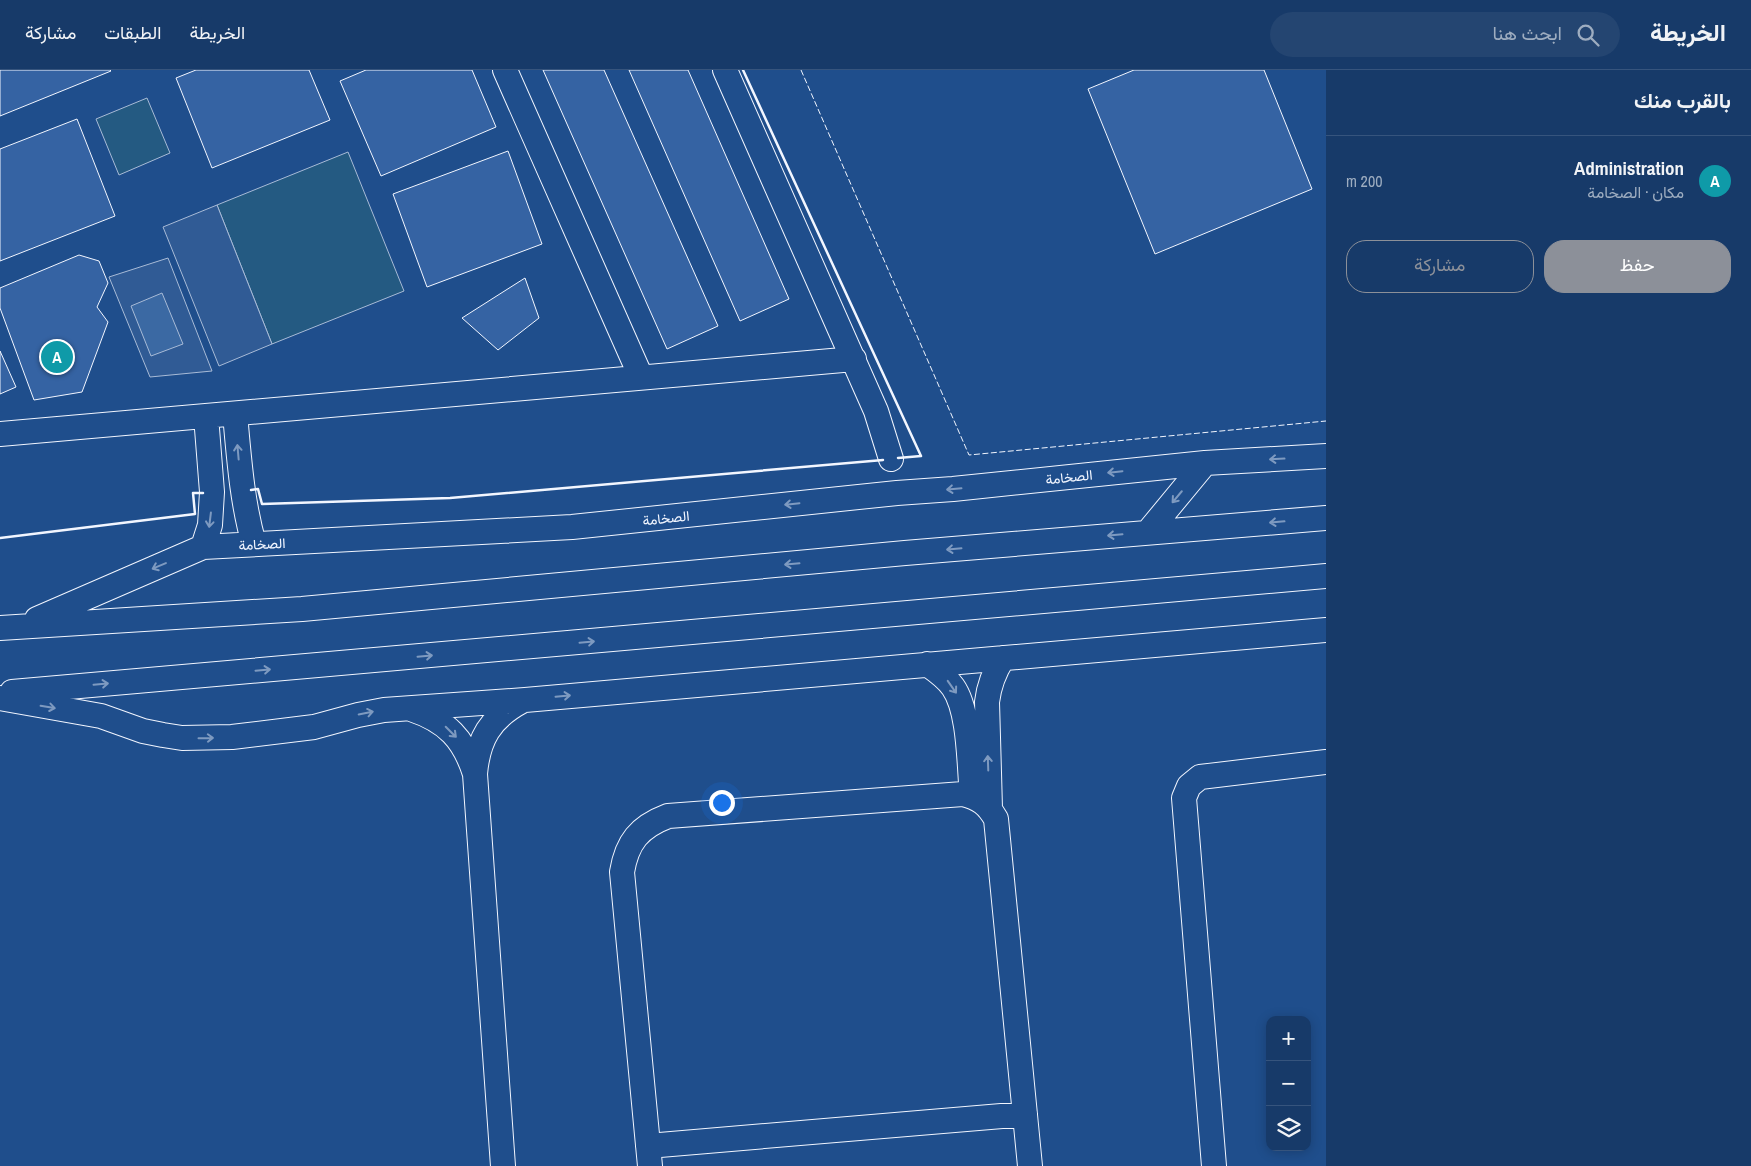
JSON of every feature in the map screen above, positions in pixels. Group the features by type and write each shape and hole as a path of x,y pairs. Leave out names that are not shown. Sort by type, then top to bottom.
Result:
{"street":[{"path":"505,70 641,377"},
{"path":"725,70 854,359 876,411 891,459"},
{"path":"0,434 854,359"},
{"path":"235,414 242,490 247,520 254,544"},
{"path":"203,547 210,525 212,492 206,416"},
{"name":"الصخامة","path":"10,627 203,547 572,528 897,493 1206,463 1326,456"},
{"path":"1148,532 1206,463"},
{"path":"10,627 302,609 1148,532 1326,518"},
{"path":"0,693 1326,576"},
{"path":"0,698 86,712 143,730 182,738 232,737 314,727 371,712 410,708 525,700 1326,630"},
{"path":"981,802 987,702 992,679 1003,658"},
{"path":"927,664 941,674 953,687 961,702 981,802 996,819 1030,1166"},
{"path":"503,1166 474,774 476,755 483,737 493,721 508,708 525,700"},
{"path":"410,708 432,717 452,732 462,744 470,759 474,774"},
{"path":"1214,1166 1184,798 1189,786 1200,776 1326,762"},
{"path":"981,802 954,795 668,816 653,822 640,831 631,842 622,872 649,1156 1025,1114"}],"shaded area":[{"path":"147,98 170,153 119,175 96,119"},
{"path":"348,152 404,291 272,344 217,205"},
{"path":"217,205 272,344 219,366 163,227"},
{"path":"168,258 212,371 150,377 109,277"},
{"path":"162,293 183,344 151,356 131,306"}],"building":[{"path":"0,70 110,70 111,71 0,116"},
{"path":"196,70 309,70 330,120 212,168 176,78"},
{"path":"366,70 472,70 496,127 381,176 340,81"},
{"path":"543,70 604,70 718,326 667,349"},
{"path":"629,70 688,70 789,299 740,321"},
{"path":"1134,70 1264,70 1312,189 1155,254 1088,89"},
{"path":"77,119 115,216 0,261 0,149"},
{"path":"508,151 542,244 427,287 393,194"},
{"path":"79,255 99,261 108,283 97,307 108,322 82,392 34,400 0,308 0,288"},
{"path":"525,278 539,318 498,350 462,318"},
{"path":"0,351 16,387 0,394"}],"fence":[{"path":"801,70 969,455 1326,421"}],"wall":[{"path":"743,70 921,456 898,458"},
{"path":"251,490 258,489 262,504 450,498 883,460"},
{"path":"0,538 195,514 193,493 203,493"}],"place":[{"name":"Administration","path":"57,357"}]}
